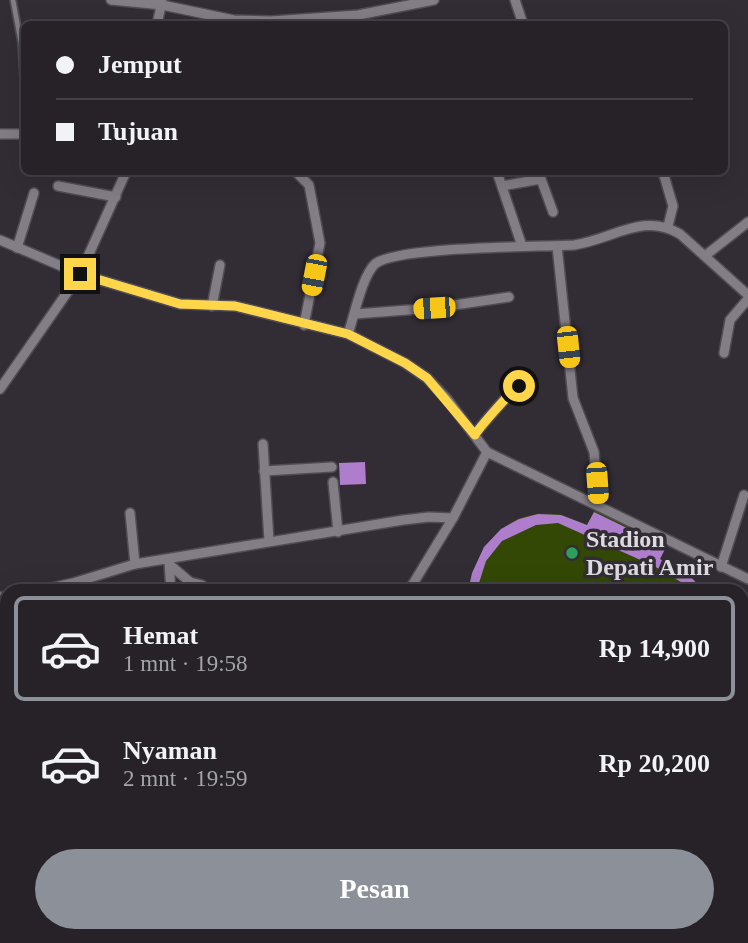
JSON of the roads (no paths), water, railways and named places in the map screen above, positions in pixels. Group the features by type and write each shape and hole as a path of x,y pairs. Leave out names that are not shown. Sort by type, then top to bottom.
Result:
{"street":[{"path":"111,0 162,2 230,21"},
{"path":"296,21 346,17 434,0"},
{"path":"515,0 522,21"},
{"path":"158,21 162,2"},
{"path":"0,134 21,134"},
{"path":"0,389 3,379 80,274 125,175"},
{"path":"299,175 309,185 319,236 304,325"},
{"path":"498,175 522,246"},
{"path":"502,186 540,175 553,212"},
{"path":"664,175 673,206 668,226"},
{"path":"58,186 116,197"},
{"path":"18,248 34,193"},
{"path":"706,255 748,222"},
{"path":"348,334 372,267 386,258 436,251 558,246 596,241 645,224 668,226 706,255 747,293 730,320 724,353"},
{"path":"0,240 80,274 180,304 235,306 348,334 405,363 427,378 487,452 721,567 747,576"},
{"path":"558,246 573,398 594,452 598,506"},
{"path":"212,306 220,265"},
{"path":"355,314 434,308 509,297"},
{"path":"475,435 478,427 494,414 509,392 519,386"},
{"path":"264,444 269,541"},
{"path":"413,584 453,518 487,452"},
{"path":"264,471 332,467"},
{"path":"334,482 338,532"},
{"path":"721,567 744,495"},
{"path":"130,513 135,564"},
{"path":"85,584 135,564 169,562 269,541 429,517 453,518"},
{"path":"169,562 170,584"},
{"path":"169,562 190,582 198,584"}],"lane":[{"path":"13,0 21,43"}],"place":[{"name":"Stadion Depati Amir","path":"572,553"}]}
